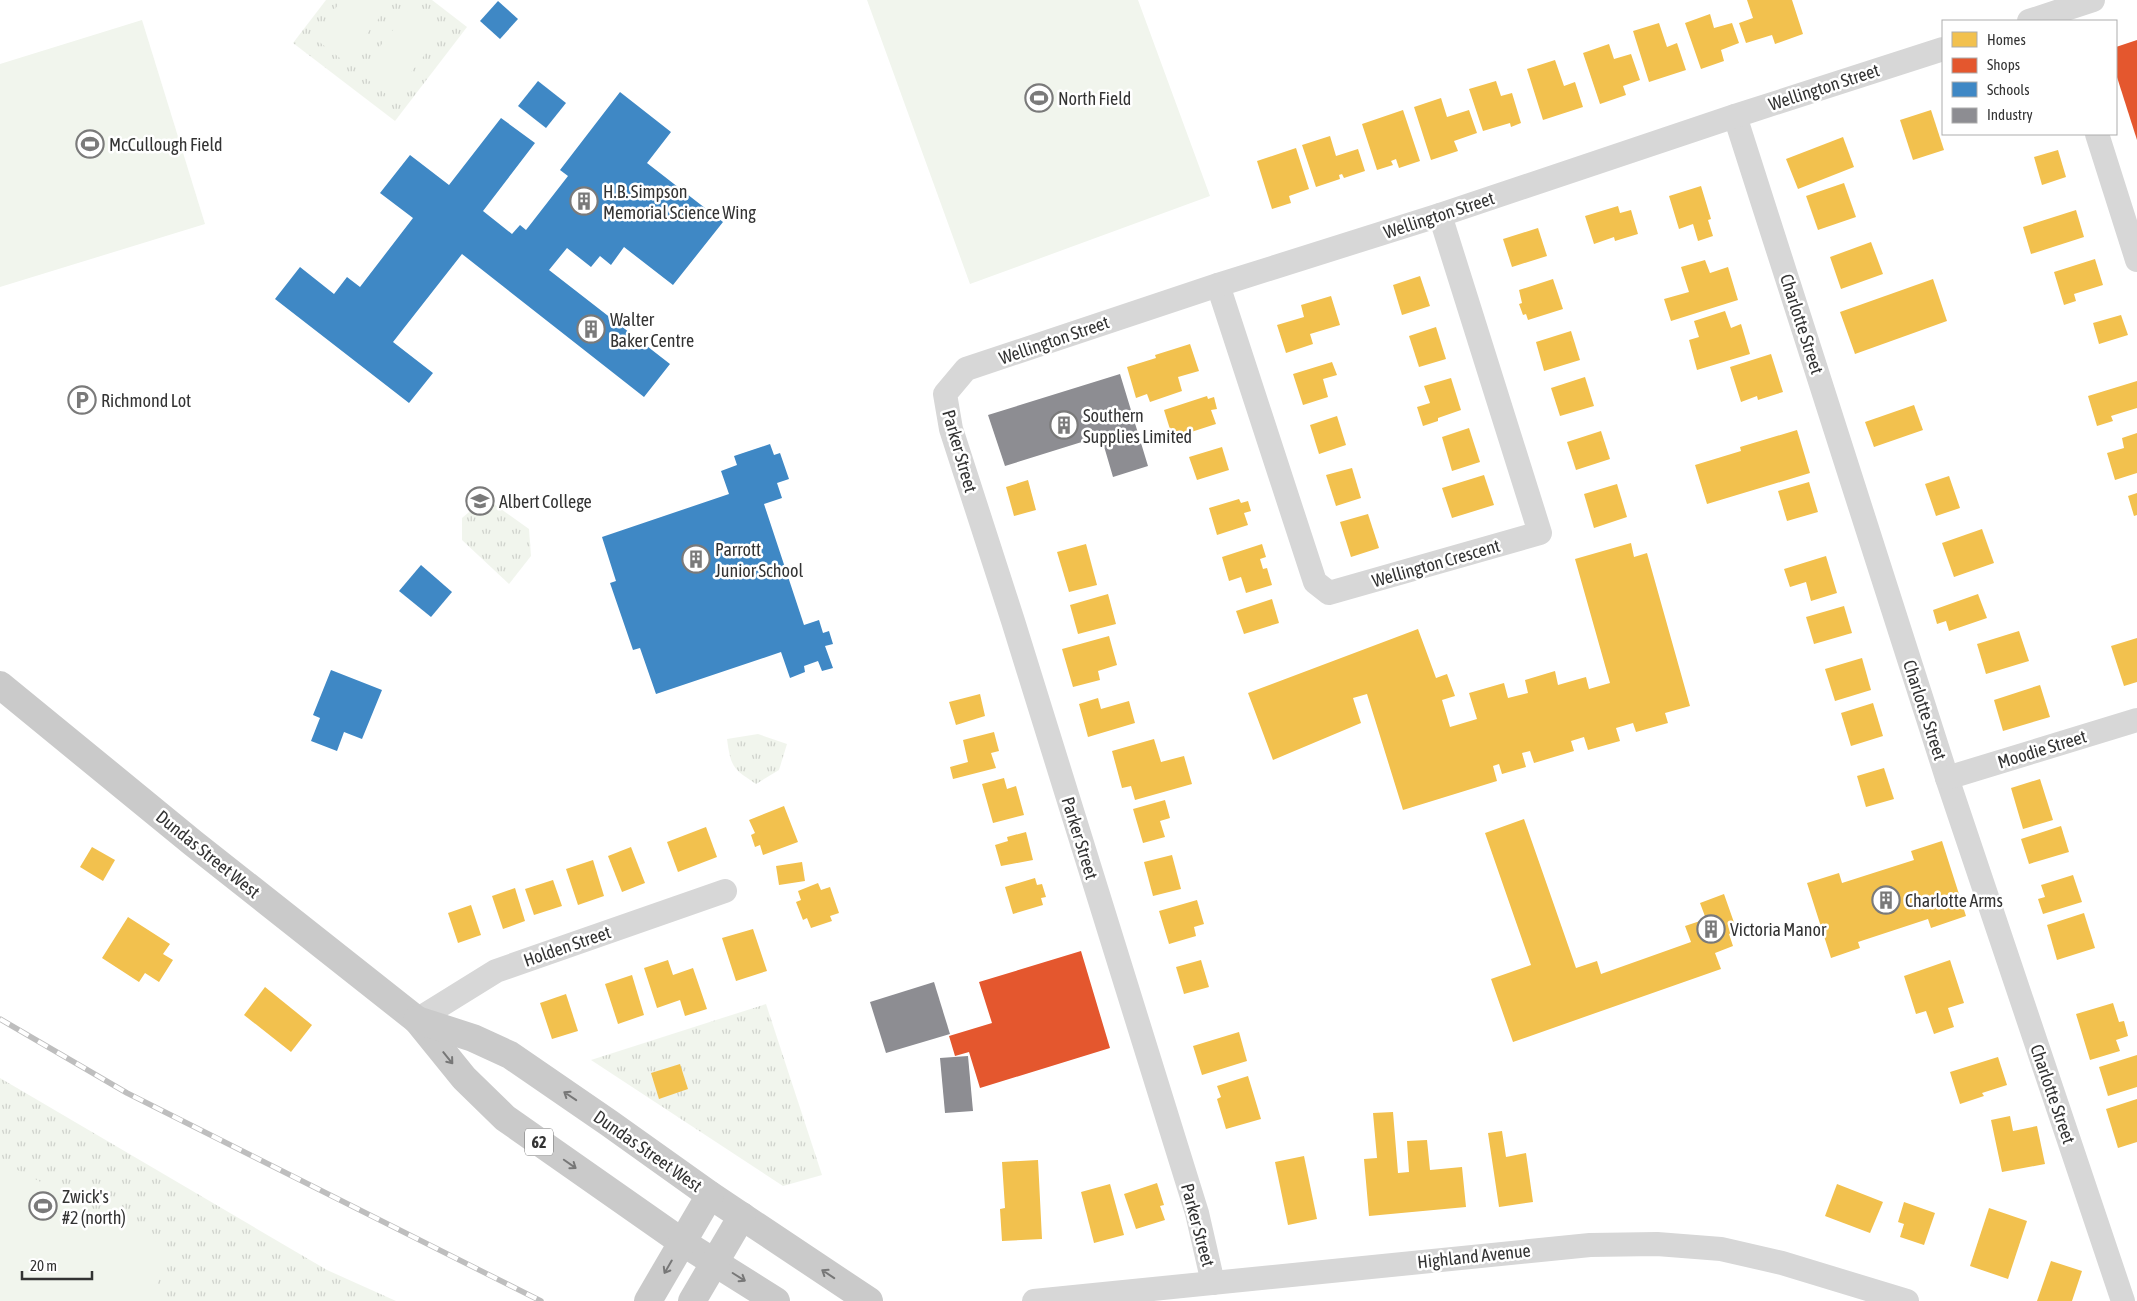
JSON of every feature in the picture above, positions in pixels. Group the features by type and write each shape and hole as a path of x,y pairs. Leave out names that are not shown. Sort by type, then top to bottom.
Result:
{"main road":[{"name":"Dundas Street West","path":"0,685 193,843 417,1020 464,1078 505,1118 682,1242 776,1301"},
{"name":"Dundas Street West","path":"417,1020 473,1038 510,1056 610,1123 710,1195 868,1301"},
{"path":"648,1300 710,1195"},
{"path":"692,1301 742,1216"}],"street":[{"path":"2036,20 2059,17 2093,0"},
{"name":"Wellington Street","path":"945,394 966,369 1218,284 1440,215 1735,116 1942,49"},
{"name":"Charlotte Street","path":"1735,116 1947,778 2123,1301"},
{"path":"2097,135 2137,260"},
{"name":"Wellington Crescent","path":"1218,284 1315,582 1329,593 1540,533 1440,215"},
{"name":"Parker Street","path":"945,394 951,429 1013,621 1197,1213 1213,1283"},
{"name":"Moodie Street","path":"1947,778 2137,720"},
{"name":"Holden Street","path":"417,1020 496,971 725,891"},
{"name":"Highland Avenue","path":"1034,1301 1590,1245 1657,1244 1721,1249 1782,1263 1907,1301"}],"green space":[{"path":"326,0 432,0 467,27 395,121 293,43"},
{"path":"342,0 393,0 345,62 313,37"},
{"name":"North Field","path":"867,0 1138,0 1210,196 970,284"},
{"path":"411,7 443,31 391,98 359,73"},
{"name":"McCullough Field","path":"142,20 205,224 0,287 0,64"},
{"path":"491,502 529,529 531,556 509,584 462,540 462,518 475,507"},
{"path":"758,734 787,744 779,770 756,784 734,766 727,739"},
{"path":"766,1004 822,1175 783,1186 591,1060"},
{"path":"0,1078 327,1270 396,1301 0,1301"},
{"name":"Zwick's #2 (north)","path":"0,1161 174,1251 148,1301 0,1301"}],"building: Homes":[{"path":"1747,0 1792,0 1803,34 1775,44 1772,35 1746,43 1739,23 1753,18"},
{"path":"1710,14 1714,28 1732,23 1739,43 1721,50 1724,61 1701,69 1685,23"},
{"path":"1659,23 1667,47 1677,43 1686,70 1649,82 1633,31"},
{"path":"1609,44 1614,59 1631,54 1640,80 1623,86 1626,95 1600,104 1583,53"},
{"path":"1555,60 1564,86 1575,82 1583,107 1543,120 1527,69"},
{"path":"1496,81 1501,96 1512,93 1521,123 1511,127 1510,123 1483,131 1469,89"},
{"path":"1441,98 1447,117 1469,110 1477,133 1454,141 1458,151 1431,160 1414,107"},
{"path":"1403,110 1420,161 1399,168 1396,159 1391,161 1393,165 1377,170 1362,124"},
{"path":"1931,110 1944,150 1913,160 1900,120"},
{"path":"1330,136 1336,156 1358,149 1365,171 1344,178 1342,174 1339,175 1340,179 1316,187 1302,145"},
{"path":"1843,137 1854,167 1798,189 1786,159"},
{"path":"1296,148 1309,189 1289,196 1291,203 1272,209 1257,161"},
{"path":"2058,150 2066,177 2042,185 2034,157"},
{"path":"1844,183 1856,217 1818,230 1806,196"},
{"path":"1701,186 1711,219 1708,220 1713,236 1698,241 1693,224 1679,229 1669,196"},
{"path":"1618,206 1620,213 1631,210 1638,234 1615,241 1614,237 1594,244 1585,216"},
{"path":"2076,210 2084,237 2031,254 2023,227"},
{"path":"1538,228 1547,256 1512,267 1503,239"},
{"path":"1871,242 1883,274 1841,289 1830,257"},
{"path":"2095,259 2103,285 2074,294 2076,301 2064,305 2054,272"},
{"path":"1705,260 1710,273 1728,267 1738,300 1671,321 1664,299 1689,292 1681,267"},
{"path":"1420,276 1430,306 1402,315 1393,285"},
{"path":"1553,279 1563,309 1528,320 1526,314 1523,315 1519,304 1522,303 1519,290"},
{"path":"1933,279 1947,321 1855,354 1840,312"},
{"path":"1331,296 1340,325 1310,334 1313,344 1286,353 1277,325 1304,317 1301,305"},
{"path":"1725,311 1731,328 1741,324 1750,354 1697,370 1689,340 1699,337 1694,321"},
{"path":"2121,315 2128,335 2099,344 2093,323"},
{"path":"1436,327 1446,359 1419,367 1409,336"},
{"path":"1571,331 1580,360 1544,371 1536,342"},
{"path":"1190,344 1199,371 1178,377 1182,391 1150,402 1147,394 1136,398 1127,367 1156,358 1155,355"},
{"path":"1771,354 1783,392 1758,400 1757,396 1741,402 1730,367"},
{"path":"1332,362 1337,375 1323,379 1328,397 1303,405 1293,374"},
{"path":"1585,377 1594,406 1560,416 1551,388"},
{"path":"1451,378 1461,410 1438,418 1438,421 1423,426 1417,407 1430,403 1424,386"},
{"path":"2137,381 2137,408 2111,416 2113,421 2097,426 2088,396"},
{"path":"1207,396 1208,399 1214,397 1217,409 1211,410 1216,424 1185,434 1187,438 1174,442 1164,410"},
{"path":"1914,405 1923,430 1874,447 1865,422"},
{"path":"1337,416 1346,445 1319,454 1310,425"},
{"path":"1469,428 1480,462 1452,471 1442,437"},
{"path":"1797,430 1810,473 1707,504 1695,465 1741,451 1740,447"},
{"path":"1601,431 1610,459 1576,470 1567,442"},
{"path":"2137,433 2137,473 2115,480 2107,453 2124,448 2122,438"},
{"path":"1222,447 1229,470 1197,480 1189,457"},
{"path":"1352,468 1361,498 1336,506 1326,475"},
{"path":"1484,475 1494,505 1452,518 1442,488"},
{"path":"1949,476 1960,508 1936,516 1925,484"},
{"path":"1028,480 1036,510 1014,516 1006,487"},
{"path":"1809,482 1818,512 1787,521 1778,491"},
{"path":"1617,484 1627,517 1594,528 1584,494"},
{"path":"2137,493 2137,515 2134,516 2128,496"},
{"path":"1239,499 1241,503 1248,501 1251,511 1244,513 1248,525 1217,535 1209,508"},
{"path":"1368,514 1379,548 1351,557 1340,522"},
{"path":"1982,529 1994,563 1954,577 1942,543"},
{"path":"1631,543 1634,557 1647,553 1690,706 1665,713 1668,723 1636,732 1633,723 1616,728 1620,741 1588,750 1584,737 1571,741 1574,751 1534,763 1530,751 1522,753 1526,767 1502,774 1499,764 1493,766 1497,781 1403,810 1367,694 1353,698 1361,723 1273,760 1248,693 1418,629 1436,678 1447,674 1455,696 1442,700 1450,727 1477,719 1469,693 1504,683 1508,698 1528,693 1525,680 1555,671 1558,685 1586,677 1589,689 1610,683 1575,559"},
{"path":"1086,544 1097,585 1069,592 1057,552"},
{"path":"1262,544 1266,557 1260,559 1263,569 1267,568 1272,585 1246,593 1241,577 1229,581 1222,557"},
{"path":"1826,556 1837,593 1811,601 1806,582 1790,587 1784,569"},
{"path":"1108,594 1116,624 1078,634 1070,605"},
{"path":"1978,594 1987,618 1949,631 1946,621 1937,624 1933,610"},
{"path":"1272,599 1279,623 1244,634 1236,611"},
{"path":"1844,606 1852,633 1814,644 1806,617"},
{"path":"2019,631 2029,661 1986,674 1977,644"},
{"path":"1109,636 1117,665 1098,671 1100,680 1073,687 1062,649"},
{"path":"2137,638 2137,682 2124,686 2111,646"},
{"path":"1862,658 1871,690 1835,701 1825,669"},
{"path":"2040,685 2050,717 2003,731 1994,700"},
{"path":"980,694 985,716 956,725 949,702"},
{"path":"1098,698 1101,709 1129,701 1135,723 1088,737 1079,704"},
{"path":"1873,703 1883,736 1851,746 1841,713"},
{"path":"994,732 999,751 991,753 996,768 953,779 950,767 968,762 963,740"},
{"path":"1154,739 1161,762 1184,756 1192,784 1135,800 1131,786 1122,788 1112,751"},
{"path":"1884,768 1894,799 1866,807 1857,776"},
{"path":"1004,778 1007,789 1016,786 1024,815 993,823 982,784"},
{"path":"2040,779 2053,820 2023,829 2011,788"},
{"path":"1165,800 1170,818 1160,821 1165,837 1143,843 1133,809"},
{"path":"784,806 798,842 763,855 760,845 755,847 751,835 755,833 749,820"},
{"name":"Victoria Manor","path":"1524,819 1576,968 1597,961 1601,974 1691,942 1685,926 1706,919 1700,903 1724,894 1737,931 1729,934 1733,946 1715,953 1721,969 1513,1042 1491,979 1531,965 1485,833"},
{"path":"2061,826 2069,852 2029,864 2021,839"},
{"path":"706,827 717,857 678,872 667,842"},
{"path":"1026,832 1033,860 1001,866 995,845 1008,841 1007,837"},
{"name":"Charlotte Arms","path":"1942,841 1966,916 1931,928 1928,919 1858,942 1860,948 1831,958 1807,883 1839,873 1842,883 1914,860 1911,851"},
{"path":"92,847 115,860 103,881 80,867"},
{"path":"631,847 645,883 622,892 608,856"},
{"path":"1172,855 1181,889 1153,896 1144,862"},
{"path":"593,860 604,896 578,905 566,869"},
{"path":"802,862 805,881 779,885 776,866"},
{"path":"2073,875 2082,902 2043,914 2038,899 2045,897 2041,885"},
{"path":"1035,878 1037,885 1042,884 1046,897 1041,898 1043,905 1013,914 1005,887"},
{"path":"553,880 562,906 534,915 525,889"},
{"path":"818,883 821,890 830,887 839,913 830,916 832,921 811,928 807,918 803,920 796,902 801,900 798,891"},
{"path":"515,888 525,921 503,929 492,896"},
{"path":"1197,900 1204,924 1194,927 1196,936 1169,944 1159,911"},
{"path":"471,905 481,935 458,943 448,913"},
{"path":"2084,913 2095,948 2057,960 2047,925"},
{"path":"128,917 170,944 163,954 173,960 159,982 145,973 139,982 102,958"},
{"path":"753,929 767,971 736,981 722,938"},
{"path":"668,960 673,975 693,968 707,1009 685,1016 680,1000 657,1008 644,968"},
{"path":"1201,960 1209,987 1184,994 1176,967"},
{"path":"1950,960 1964,1003 1948,1008 1954,1027 1934,1034 1926,1011 1916,1014 1904,976"},
{"path":"632,975 644,1015 618,1024 605,984"},
{"path":"265,987 312,1025 291,1052 244,1015"},
{"path":"566,994 578,1031 552,1039 540,1003"},
{"path":"2113,1003 2119,1022 2124,1021 2128,1036 2116,1040 2120,1051 2090,1060 2076,1014"},
{"path":"1239,1032 1247,1061 1202,1075 1193,1046"},
{"path":"2137,1055 2137,1087 2108,1096 2099,1067"},
{"path":"1998,1057 2007,1085 1982,1093 1984,1096 1960,1104 1950,1072"},
{"path":"680,1064 688,1089 659,1099 651,1073"},
{"path":"1248,1076 1261,1119 1226,1129 1217,1099 1221,1097 1217,1086"},
{"path":"2137,1099 2137,1142 2118,1148 2106,1109"},
{"path":"1393,1112 1398,1173 1409,1172 1407,1141 1427,1140 1430,1170 1462,1167 1466,1207 1369,1216 1364,1159 1377,1158 1373,1113"},
{"path":"2010,1116 2013,1131 2037,1126 2045,1164 2002,1172 1991,1120"},
{"path":"1502,1131 1506,1157 1526,1153 1533,1202 1499,1207 1488,1133"},
{"path":"1304,1156 1317,1219 1288,1225 1275,1162"},
{"path":"1038,1160 1042,1239 1002,1241 1000,1209 1005,1208 1002,1162"},
{"path":"1157,1183 1164,1205 1160,1206 1165,1220 1136,1229 1124,1194"},
{"path":"1110,1184 1124,1235 1094,1243 1081,1192"},
{"path":"1837,1184 1883,1202 1870,1233 1825,1216"},
{"path":"1904,1202 1935,1213 1924,1245 1900,1237 1904,1224 1898,1222"},
{"path":"1989,1208 2027,1221 2008,1279 1970,1266"},
{"path":"2051,1261 2082,1271 2072,1301 2037,1301"}],"building: Shops":[{"path":"2137,40 2137,140 2117,77 2117,47"},
{"path":"1081,951 1110,1048 980,1088 969,1052 955,1056 949,1036 992,1023 979,982"}],"building: Schools":[{"path":"498,1 518,19 500,39 480,21"},
{"path":"538,81 566,103 546,128 518,106"},
{"path":"620,92 671,132 647,163 723,222 673,285 624,247 611,265 600,256 591,267 567,248 549,270 670,364 644,397 462,254 393,342 433,373 409,403 275,299 300,267 334,294 347,277 360,287 413,218 380,193 410,155 449,185 501,118 535,143 483,211 512,234 520,225 526,230 568,176 560,170"},
{"name":"Parrott Junior School","path":"770,444 774,455 780,453 789,479 777,483 782,498 764,504 804,625 819,620 823,633 829,631 833,644 825,646 833,668 822,671 818,661 804,666 805,672 790,678 781,652 656,694 640,648 633,650 610,583 616,581 602,537 729,494 721,471 737,465 734,456"},
{"path":"421,565 452,592 431,617 399,591"},
{"path":"331,670 382,690 362,739 344,732 337,751 311,741 320,718 313,715"}],"building: Industry":[{"name":"Southern Supplies Limited","path":"1120,374 1148,466 1113,477 1101,436 1005,466 988,415"},
{"path":"934,982 950,1034 886,1053 870,1002"},
{"path":"968,1056 973,1111 945,1113 940,1058"}],"railway":[{"path":"0,1019 127,1093 541,1301"}],"place":[{"name":"North Field","path":"1039,98"},
{"name":"McCullough Field","path":"90,144"},
{"name":"H.B. Simpson Memorial Science Wing","path":"584,201"},
{"name":"Walter Baker Centre","path":"591,329"},
{"name":"Richmond Lot","path":"82,400"},
{"name":"Southern Supplies Limited","path":"1064,425"},
{"name":"Albert College","path":"480,501"},
{"name":"Parrott Junior School","path":"696,559"},
{"name":"Charlotte Arms","path":"1886,900"},
{"name":"Victoria Manor","path":"1711,929"},
{"name":"Zwick's #2 (north)","path":"43,1206"}]}
